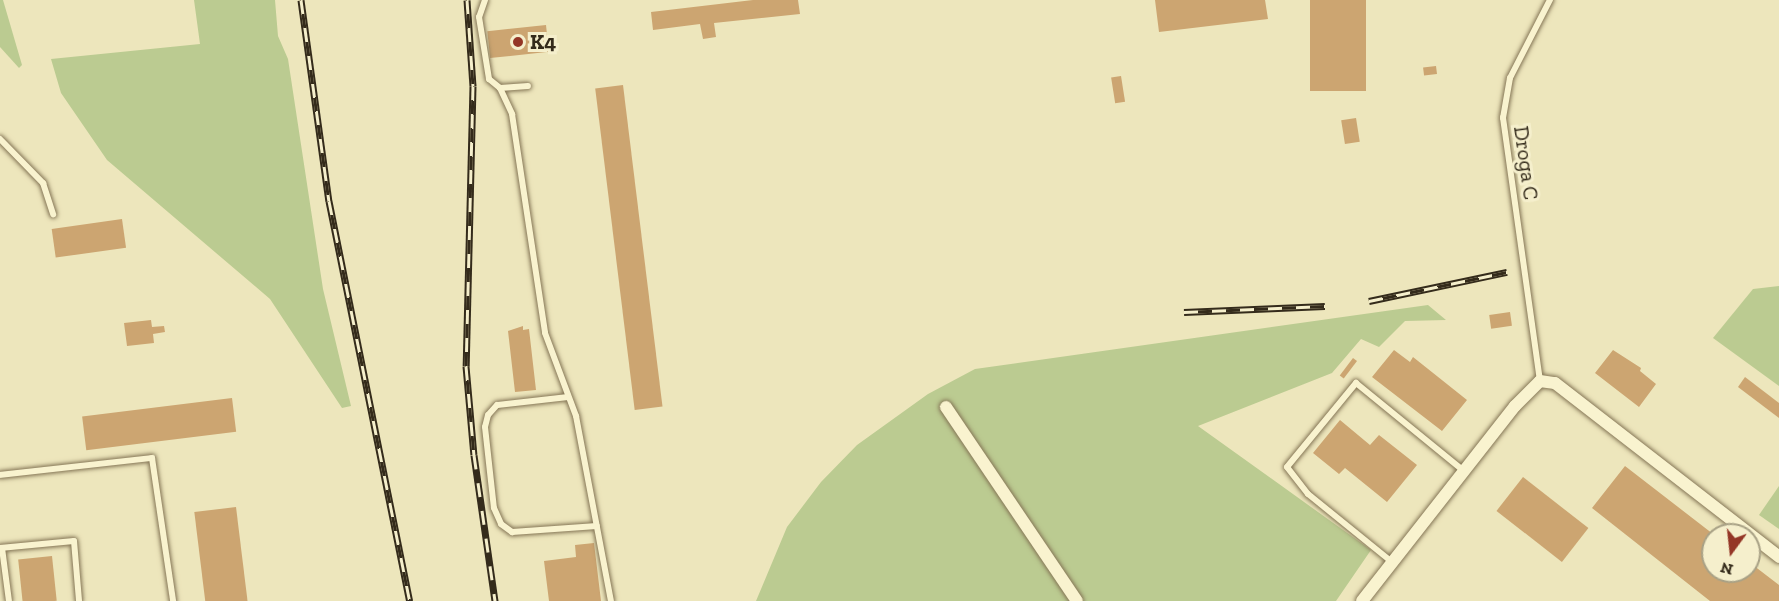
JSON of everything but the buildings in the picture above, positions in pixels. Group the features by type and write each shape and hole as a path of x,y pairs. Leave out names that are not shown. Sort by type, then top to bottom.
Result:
{"street":[{"path":"1362,601 1464,471 1540,381 1555,383 1779,557"},
{"path":"946,407 1077,601"}],"lane":[{"path":"485,0 479,17 489,79 500,88 512,114 545,333 568,397 585,458 611,601"},
{"name":"Droga C","path":"1540,381 1503,118 1510,78 1550,0"},
{"path":"500,88 528,86"},
{"path":"0,139 43,183 53,214"},
{"path":"1392,562 1308,494 1287,467 1356,383 1464,471"},
{"path":"568,397 497,405 489,415 484,428 494,508 501,524 512,532 597,526"},
{"path":"0,475 152,458 173,601"},
{"path":"9,601 1,548 74,541 80,601"}],"green space":[{"path":"0,0 3,0 22,65 19,68 0,47"},
{"path":"194,0 275,0 278,36 288,59 323,289 351,406 342,408 270,299 107,160 61,93 51,59 200,44"},
{"path":"1779,286 1779,386 1713,338 1753,289"},
{"path":"1428,305 1446,320 1405,321 1379,347 1361,339 1332,373 1198,426 1371,550 1336,601 756,601 787,527 821,482 857,445 928,394 975,369"},
{"path":"1779,486 1779,529 1759,515"}],"railway":[{"path":"301,0 329,201 410,601"},
{"path":"467,0 473,86 466,366 474,455 495,601"},
{"path":"1369,301 1507,272"},
{"path":"1184,312 1325,306"}],"place":[{"name":"K4","path":"518,42"}]}
